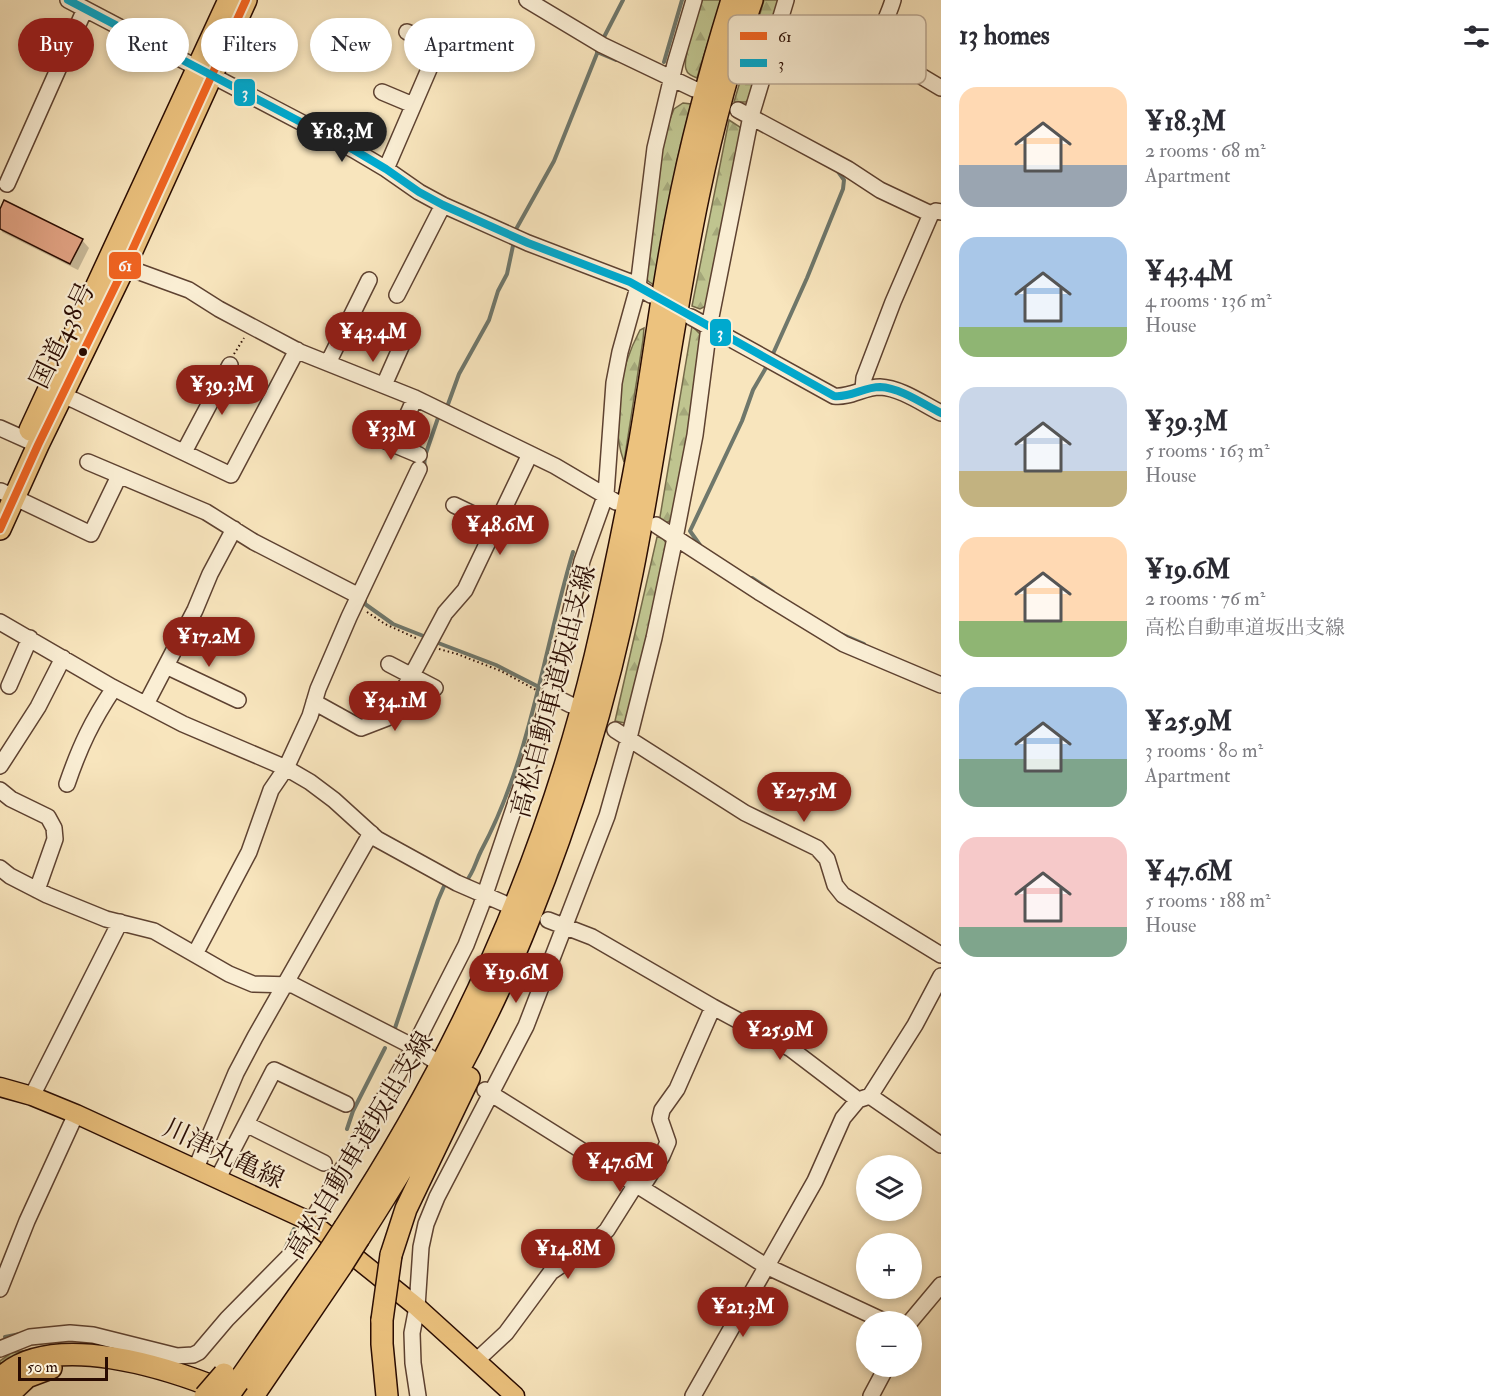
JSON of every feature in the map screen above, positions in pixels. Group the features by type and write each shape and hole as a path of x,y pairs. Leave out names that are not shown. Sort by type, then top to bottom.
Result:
{"highway":[{"name":"国道438号","path":"223,18 229,0"},
{"name":"国道438号","path":"236,18 246,0"},
{"name":"高松自動車道坂出支線","path":"239,1389 335,1259 352,1232 460,1029 512,915 551,810 575,733 597,646 640,439 677,215 707,86 732,0"},
{"name":"高松自動車道坂出支線","path":"747,15 752,0"},
{"name":"国道438号","path":"0,529 5,493 32,442 118,262 205,72"},
{"name":"高松自動車道坂出支線","path":"352,1232 412,1155 539,920 566,820 592,738 632,575 694,218 728,79"},
{"path":"387,1396 382,1320 391,1255 406,1209 539,920"},
{"name":"高松自動車道坂出支線","path":"239,1389 301,1292 335,1259"},
{"path":"0,1379 15,1367 39,1357 52,1354 86,1355 160,1369 209,1384 239,1389"},
{"path":"7,1396 27,1377 51,1368 65,1366 106,1369 132,1374 205,1396 239,1389"}],"main road":[{"name":"川津丸亀線","path":"0,1087 32,1096 76,1114 311,1222 417,1306 515,1396"}],"street":[{"path":"68,0 201,70"},
{"path":"527,0 600,44 694,89"},
{"path":"0,1349 30,1337 70,1333 93,1335 177,1356 193,1355 301,1244 311,1222 414,1047 466,945 526,772 543,692 582,561 611,498 614,383 638,287 655,148 694,0"},
{"path":"780,15 786,0"},
{"path":"887,15 893,0"},
{"path":"7,184 85,9"},
{"path":"205,72 386,169 419,192 528,243 630,282 651,296"},
{"path":"386,169 428,72"},
{"path":"926,79 941,88"},
{"path":"418,1396 413,1363 412,1333 417,1306 421,1247 426,1224 488,1091 525,1026 607,816 629,738 654,638 695,435 709,327 744,113 755,84"},
{"path":"382,93 413,105"},
{"path":"744,113 848,169 880,190 936,213 893,302 864,378 863,389"},
{"path":"397,295 443,204"},
{"path":"118,262 189,291 297,350 415,398 530,454 611,498"},
{"path":"328,363 369,280"},
{"path":"691,317 834,396 841,397 863,389 881,387 899,392 941,413"},
{"path":"384,386 404,340"},
{"path":"55,394 231,475 297,350"},
{"path":"184,452 230,364"},
{"path":"394,445 415,398"},
{"path":"0,428 32,442"},
{"path":"195,954 249,852 271,790 286,768 310,716 357,600 419,462 394,445 376,437"},
{"path":"314,702 361,728 387,718 446,613 465,590 530,454"},
{"path":"88,462 206,512 357,600"},
{"path":"5,493 91,534 119,476"},
{"path":"454,505 496,525"},
{"path":"656,525 844,644 941,685"},
{"path":"146,705 234,529"},
{"path":"0,622 114,688 183,724 286,768 310,782 371,833 404,855 483,896 503,903"},
{"path":"9,686 30,638"},
{"path":"0,766 6,746 38,706 63,658"},
{"path":"389,664 435,688"},
{"path":"166,666 238,700"},
{"path":"67,784 91,723 114,688"},
{"path":"543,692 571,705"},
{"path":"615,730 745,813 817,848 827,859 835,885 843,895 941,955"},
{"path":"0,790 11,799 48,816 54,828 55,839 37,890"},
{"path":"196,1168 236,1073 371,833"},
{"path":"0,868 37,890 106,919 154,931 229,974 253,984 293,985 414,1047 434,1060"},
{"path":"539,920 564,925 592,937 791,1048 864,1098 941,1144"},
{"path":"32,1096 120,922"},
{"path":"693,1396 815,1181 843,1118 864,1098 915,1025 941,976"},
{"path":"477,1360 506,1333 552,1272 594,1244 607,1230 662,1156 668,1142 660,1119 663,1110 677,1089 713,1006"},
{"path":"218,1178 274,1070 316,1097 346,1104"},
{"path":"488,1091 766,1266 862,1311"},
{"path":"0,1289 27,1221 76,1114"},
{"path":"246,1124 324,1163"},
{"path":"919,1311 941,1284"},
{"path":"871,1396 881,1377"}],"path":[{"path":"230,364 250,326"},
{"path":"357,600 385,624 501,671 543,692"}],"green space":[{"path":"702,0 721,0 697,78 687,72 685,64"},
{"path":"764,0 781,0 776,15 760,15"},
{"path":"739,84 754,84 746,102 734,102"},
{"path":"683,103 691,104 677,161 654,285 648,281 646,276 653,198 666,129 674,109"},
{"path":"729,120 743,129 708,305 700,309 692,306"},
{"path":"692,326 703,337 675,518 664,524 659,523"},
{"path":"644,328 624,462 617,429 619,394 633,345 640,330"},
{"path":"657,537 663,538 669,548 625,723 615,721"},
{"path":"50,1346 0,1372 0,1361 11,1353"}],"building":[{"path":"4,200 83,239 70,264 0,229 0,209"}],"waterway":[{"path":"603,39 623,0"},
{"path":"664,62 682,0"},
{"path":"515,231 554,161 600,46"},
{"path":"597,52 616,60"},
{"path":"772,356 843,189 844,180 837,170"},
{"path":"447,407 459,374 489,320 498,291 507,274 514,241"},
{"path":"700,545 690,531 742,421 753,390 767,366"},
{"path":"424,468 425,456 439,415"},
{"path":"465,883 498,816 512,779 524,742 573,552"},
{"path":"752,578 773,592"},
{"path":"365,598 365,604 393,624 426,637"},
{"path":"841,634 864,644"},
{"path":"433,641 496,665 539,687"},
{"path":"394,1031 438,900 445,884 447,885"},
{"path":"347,1129 353,1111 385,1048"},
{"path":"283,1253 294,1229"},
{"path":"5,1337 20,1334"}],"transit line":[{"name":"3","path":"68,0 354,150 443,205 528,243 630,282 834,396 874,387 888,388 904,393 941,413"},
{"name":"61","path":"0,529 125,266 246,0"}]}
